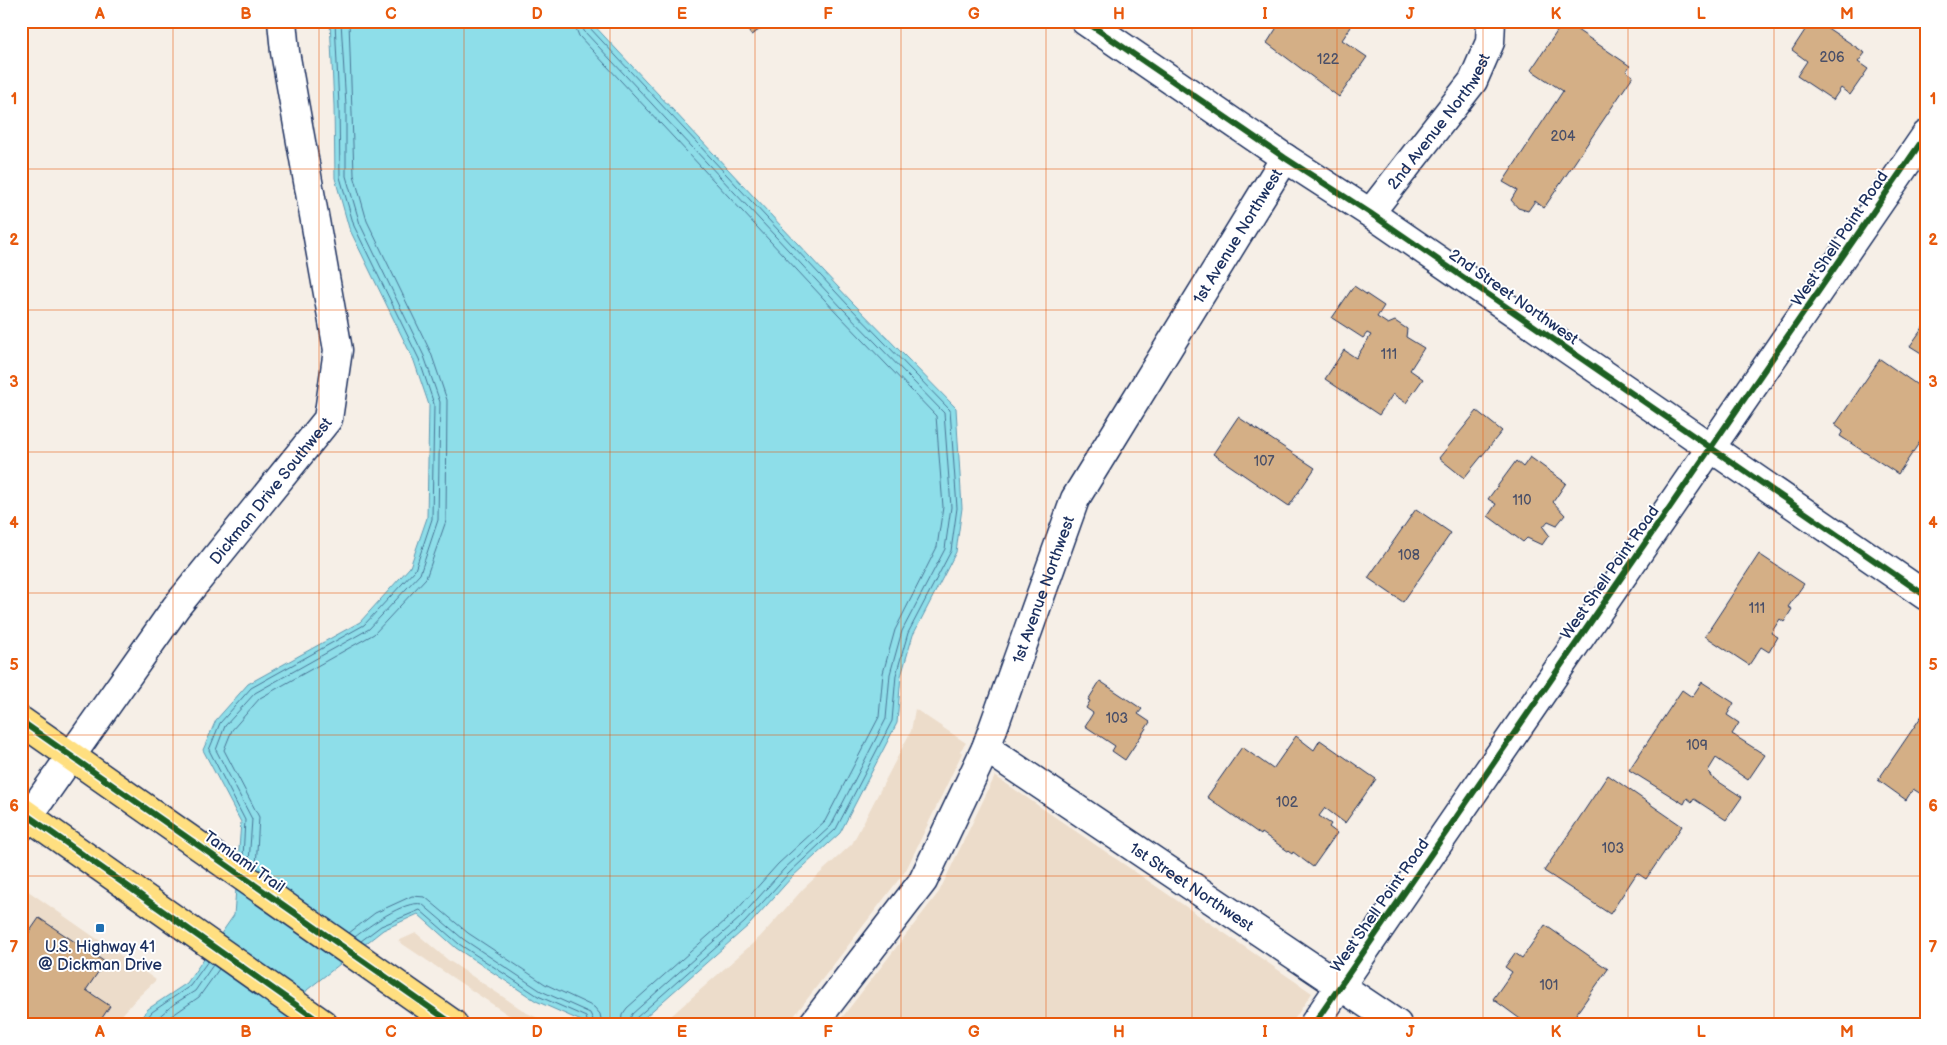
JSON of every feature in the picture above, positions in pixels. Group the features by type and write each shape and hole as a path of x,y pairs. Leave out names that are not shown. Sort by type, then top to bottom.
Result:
{"main road":[{"name":"Tamiami Trail","path":"21,721 453,1024"},
{"path":"24,818 145,899 320,1021"}],"street":[{"name":"Dickman Drive Southwest","path":"24,818 72,755 176,607 328,420 338,350 285,52 282,21"},
{"name":"2nd Street Northwest","path":"1085,21 1285,158 1370,213 1711,450 1926,596"},
{"name":"2nd Avenue Northwest","path":"1370,213 1473,81 1490,42 1491,21"},
{"name":"West Shell Point Road","path":"1314,1024 1711,450 1926,135"},
{"name":"1st Avenue Northwest","path":"813,1024 923,880 986,748 1074,499 1285,158"},
{"name":"1st Street Northwest","path":"986,748 1397,1024"}],"shaded area":[{"path":"915,709 966,743 960,751 962,753 906,870 788,1024 662,1024 760,937 804,888 852,844 911,731"},
{"path":"995,776 1312,993 1291,1024 837,1024 939,892"},
{"path":"21,886 156,980 114,1024 21,1024"},
{"path":"416,933 448,960 527,1013 551,1024 522,1024 398,941"}],"water":[{"path":"330,21 590,21 851,301 956,408 962,508 956,552 913,635 901,676 897,723 840,833 792,877 749,925 637,1024 588,1024 536,1001 456,948 418,914 383,930 307,990 287,1024 136,1024 148,1009 187,983 234,915 241,822 203,750 216,720 248,684 360,622 410,567 427,518 429,405 414,361 349,228 335,178"}],"building":[{"path":"742,21 774,21 751,35"},
{"path":"1281,21 1343,21 1351,27 1342,40 1367,57 1339,97 1267,43"},
{"path":"1564,21 1630,66 1626,71 1633,76 1544,208 1535,201 1528,211 1518,208 1511,200 1517,190 1503,182 1563,91 1531,70"},
{"path":"1811,21 1817,21 1865,53 1858,62 1868,69 1850,95 1841,88 1833,100 1797,76 1807,61 1792,50"},
{"path":"1354,286 1384,306 1377,317 1388,324 1395,321 1407,329 1406,337 1424,348 1410,370 1423,379 1406,403 1393,394 1379,415 1325,379 1344,350 1356,358 1371,335 1367,333 1363,338 1332,318"},
{"path":"1924,326 1926,328 1926,356 1910,346"},
{"path":"1880,359 1926,391 1926,433 1898,474 1840,436 1843,431 1835,425"},
{"path":"1477,411 1502,431 1464,478 1439,458"},
{"path":"1238,417 1315,468 1289,506 1213,454"},
{"path":"1530,457 1566,483 1553,502 1565,515 1557,525 1548,521 1543,527 1549,535 1542,545 1527,538 1523,542 1488,516 1496,504 1488,499 1516,461 1523,467"},
{"path":"1416,509 1451,533 1403,602 1368,578"},
{"path":"1759,554 1804,584 1788,607 1792,609 1784,622 1780,619 1771,633 1778,637 1769,652 1761,647 1749,665 1705,636"},
{"path":"1100,681 1142,709 1138,714 1150,722 1125,760 1112,751 1115,746 1085,726 1093,713 1086,708 1090,701 1088,700"},
{"path":"1702,682 1734,703 1727,715 1739,723 1732,734 1765,755 1748,780 1716,758 1708,771 1711,774 1710,776 1742,797 1726,820 1694,799 1692,802 1687,798 1684,804 1629,770 1682,690 1692,697"},
{"path":"1925,711 1926,797 1913,789 1906,800 1878,780"},
{"path":"1296,736 1314,750 1320,740 1376,779 1345,823 1325,808 1319,816 1331,824 1329,827 1337,833 1313,867 1293,852 1292,854 1262,833 1261,835 1207,797 1242,747 1273,769"},
{"path":"1608,775 1682,826 1646,879 1637,873 1610,914 1544,871"},
{"path":"39,918 105,962 86,990 110,1006 98,1024 21,1024 21,944"},
{"path":"1545,925 1608,969 1569,1024 1527,1024 1493,999 1512,972 1505,967 1515,953 1522,958"}],"cycle path":[{"path":"1085,21 1285,158 1370,213 1926,596"},
{"path":"1314,1024 1926,135"},
{"path":"21,721 453,1024"},
{"path":"21,811 323,1024"}],"place":[{"name":"U.S. Highway 41 @ Dickman Drive","path":"100,928"}]}
